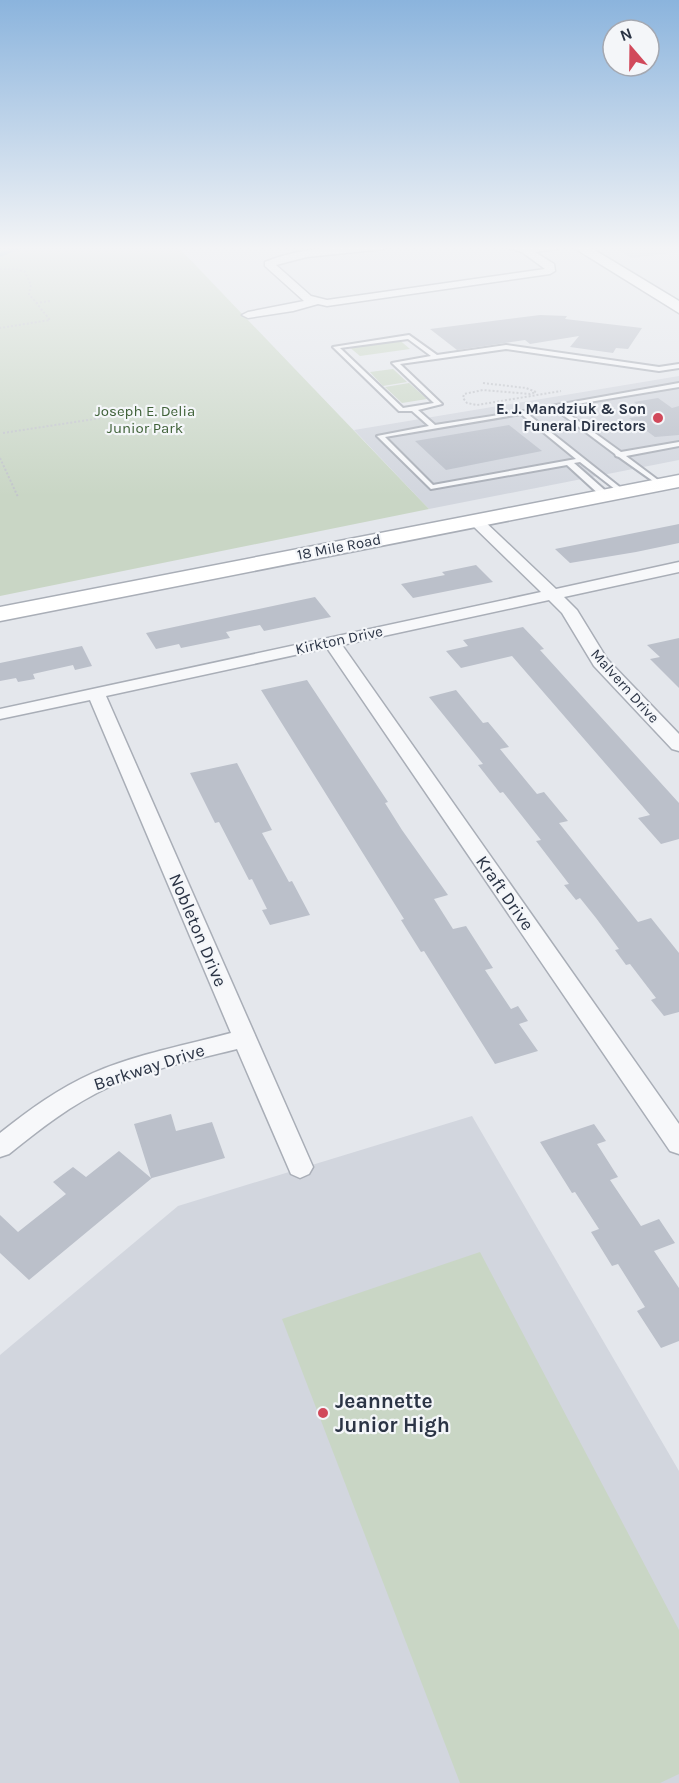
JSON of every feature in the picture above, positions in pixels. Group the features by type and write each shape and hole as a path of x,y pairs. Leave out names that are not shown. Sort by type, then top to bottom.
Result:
{"main road":[{"name":"18 Mile Road","path":"0,614 670,482"}],"street":[{"name":"Malvern Drive","path":"476,520 554,594 575,618 600,663 679,745"},
{"name":"Kirkton Drive","path":"0,714 679,567"},
{"name":"Kraft Drive","path":"331,642 679,1144"},
{"name":"Nobleton Drive","path":"96,693 300,1167"},
{"name":"Barkway Drive","path":"0,1147 56,1105 81,1089 107,1077 244,1038"}],"lane":[{"path":"436,357 409,337 336,347 401,410 439,404 395,363 507,347 659,369 679,366"},
{"path":"639,365 679,358"},
{"path":"670,482 618,455 554,406 679,386"},
{"path":"413,409 434,427"},
{"path":"581,460 431,487 380,436 522,412 581,460 613,494"},
{"path":"618,455 679,444"},
{"path":"568,462 613,494"}],"path":[{"path":"483,382 526,388 537,392 523,394 474,391 464,394 463,398 467,403 477,405 562,391"},
{"path":"3,434 101,418"},
{"path":"0,458 18,497"}],"shaded area":[{"path":"679,376 679,460 429,509 354,430"},
{"name":"Jeannette Junior High","path":"472,1116 679,1471 679,1783 0,1783 0,1355 178,1206"}],"green space":[{"name":"Joseph E. Delia Junior Park","path":"0,329 257,329 429,509 0,596"},
{"path":"397,338 410,349 360,356 348,346"},
{"path":"393,369 407,382 383,386 370,372"},
{"path":"409,383 427,399 402,403 385,387"},
{"path":"480,1252 679,1630 679,1774 660,1783 460,1783 282,1319"}],"building":[{"path":"430,329 641,329 628,349 616,348 613,353 570,347 579,336 530,344 525,340 457,350"},
{"name":"E. J. Mandziuk & Son Funeral Directors","path":"658,398 672,408 679,406 679,435 655,437 629,418 648,415 646,413 648,412 634,402"},
{"path":"509,425 542,451 446,470 415,441"},
{"path":"679,524 679,543 636,552 570,563 555,549"},
{"path":"476,565 493,582 413,598 401,584 445,575 442,572"},
{"path":"315,597 331,617 264,631 260,625 226,632 230,638 181,648 179,644 156,649 146,633"},
{"path":"523,627 544,649 540,650 679,803 679,839 661,844 638,818 650,815 512,656 461,668 446,651 468,646 463,640"},
{"path":"679,638 679,688 650,659 660,657 647,645"},
{"path":"82,646 92,666 75,670 73,665 33,674 35,679 18,682 16,678 0,681 0,663"},
{"path":"307,680 388,802 385,803 402,830 448,895 434,899 453,929 466,926 493,968 485,970 511,1009 518,1006 528,1021 519,1024 538,1051 495,1064 424,951 421,952 401,920 404,919 261,690"},
{"path":"456,690 483,723 488,722 509,747 500,749 537,794 544,792 568,821 559,823 638,922 651,918 679,953 679,1012 664,1016 651,1000 656,998 630,964 626,965 615,950 619,949 596,918 580,898 576,900 564,885 569,884 536,841 541,840 478,765 483,764 429,697"},
{"path":"237,763 272,830 262,833 310,915 270,925 262,910 267,909 252,879 249,880 219,822 215,823 190,773"},
{"path":"171,1114 176,1131 212,1122 225,1158 152,1178 29,1280 0,1253 0,1215 18,1232 66,1194 53,1182 73,1167 86,1177 119,1151 151,1178 134,1124"},
{"path":"594,1124 606,1141 597,1144 618,1177 610,1180 641,1226 659,1219 675,1243 654,1251 679,1288 679,1341 661,1348 637,1311 645,1307 618,1264 612,1266 591,1232 599,1229 575,1192 572,1193 540,1142"}],"place":[{"name":"E. J. Mandziuk & Son Funeral Directors","path":"658,418"},
{"name":"Jeannette Junior High","path":"323,1413"}]}
